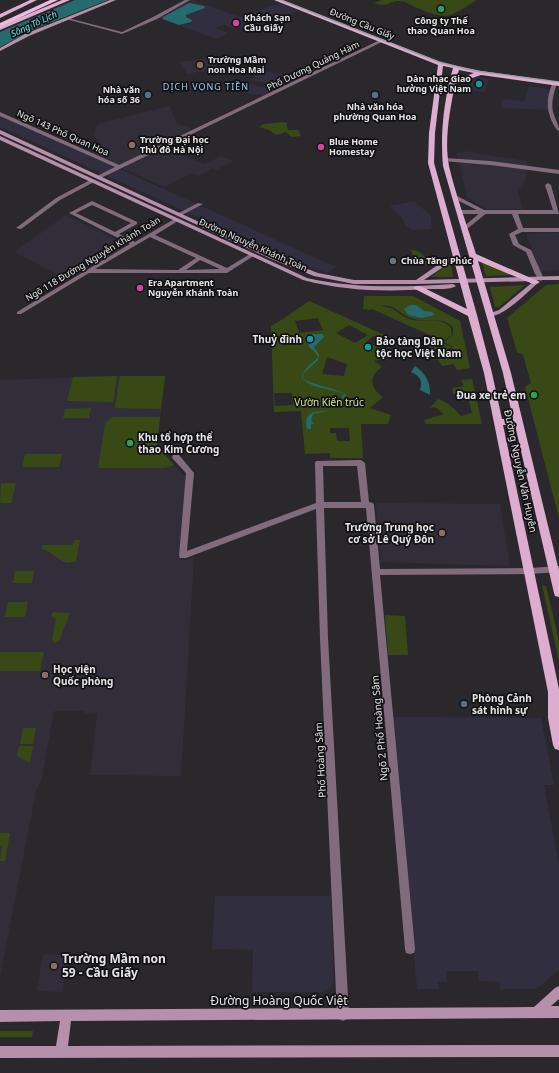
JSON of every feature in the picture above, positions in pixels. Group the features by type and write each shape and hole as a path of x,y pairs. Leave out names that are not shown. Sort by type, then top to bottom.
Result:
{"highway":[{"path":"0,25 41,0"},
{"path":"19,14 47,0"},
{"path":"19,14 55,0"},
{"path":"0,20 61,0"}],"main road":[{"path":"0,16 34,0"},
{"path":"0,28 68,0"},
{"path":"0,50 27,35 114,0"},
{"name":"Đường Cầu Giấy","path":"277,0 450,62 558,82"},
{"name":"Đường Cầu Giấy","path":"288,0 382,41 441,64 481,73 534,78"},
{"path":"420,56 438,75 454,75"},
{"name":"Đường Nguyễn Văn Huyên","path":"441,64 438,75 431,160 488,373 557,696 554,718 559,745"},
{"name":"Đường Nguyễn Văn Huyên","path":"456,68 452,83 448,114 445,160 507,372 518,422 556,569 559,594"},
{"path":"452,83 481,73"},
{"name":"Đường Nguyễn Khánh Toàn","path":"0,132 293,267 316,275 354,282 416,285"},
{"name":"Đường Nguyễn Khánh Toàn","path":"0,138 297,276 333,286 363,289 559,278"},
{"path":"92,181 99,177"},
{"path":"445,212 460,212"},
{"path":"456,256 447,261 416,285 473,315"},
{"path":"473,256 535,279 501,311 490,315"},
{"path":"488,373 507,372"},
{"path":"498,422 518,422"},
{"path":"536,1012 559,992"},
{"name":"Đường Hoàng Quốc Việt","path":"0,1016 559,1012"},
{"path":"61,1052 66,1016"},
{"path":"0,1052 557,1052"}],"street":[{"path":"68,19 122,33 156,18 188,0"},
{"name":"Phố Dương Quảng Hàm","path":"99,177 382,41"},
{"path":"558,82 549,101 551,114 555,125 559,129"},
{"name":"Ngõ 143 Phố Quan Hoa","path":"0,114 119,167"},
{"path":"445,160 490,163 556,172"},
{"path":"19,228 58,199 92,181"},
{"path":"460,212 558,212 548,185"},
{"path":"456,197 485,212"},
{"path":"552,199 559,199"},
{"path":"114,234 135,223 92,203 72,213 114,234 135,244"},
{"path":"180,214 200,204"},
{"path":"465,228 485,212"},
{"path":"514,212 521,230"},
{"name":"Ngõ 118 Đường Nguyễn Khánh Toàn","path":"19,313 176,220"},
{"path":"535,279 535,269 529,251 515,244 512,234 521,230 559,230"},
{"path":"150,235 227,271"},
{"path":"88,271 227,271 252,255"},
{"path":"179,271 200,258"},
{"path":"176,457 190,473 183,556 320,505 367,505"},
{"name":"Phố Hoàng Sâm","path":"343,1014 324,638 318,462 361,462 367,505"},
{"name":"Ngõ 2 Phố Hoàng Sâm","path":"367,505 376,572 410,949"},
{"path":"376,572 530,571 556,569"}],"shaded area":[{"path":"192,0 240,17 279,3 299,11 274,20 267,17 251,22 253,24 234,29 224,25 215,28 228,33 216,39 159,18"},
{"name":"Trường Mầm non Hoa Mai","path":"207,58 220,68 187,74 180,62"},
{"path":"260,70 299,78 283,87 251,80"},
{"name":"Dàn nhạc Giao hưởng Việt Nam","path":"478,77 489,79 485,92 472,91 473,87 470,87 473,81 471,80"},
{"path":"248,84 277,90 265,96 240,92"},
{"path":"529,86 552,90 550,110 502,108 501,99 524,101"},
{"name":"Trường Đại học Thủ đô Hà Nội","path":"170,106 177,124 192,128 177,137 164,148 204,164 221,156 233,161 216,170 213,168 198,176 192,173 164,187 84,151 100,144 93,134 98,124"},
{"path":"0,115 336,267 327,273 303,265 0,127"},
{"path":"464,151 526,161 528,167 523,188 517,189 523,209 486,209 467,197 457,153 463,153"},
{"path":"414,201 431,216 432,229 412,230 405,225 403,219 390,206"},
{"path":"66,215 128,245 68,280 14,252"},
{"path":"559,233 559,270 539,271 531,250 533,250 526,234"},
{"name":"Học viện Quốc phòng","path":"165,376 157,445 183,475 188,475 181,560 187,560 194,557 181,776 90,775 97,714 85,713 84,711 54,711 42,777 36,791 0,977 0,380"},
{"name":"Trường Trung học cơ sở Lê Quý Đôn","path":"376,503 500,504 510,566 381,562"},
{"path":"392,717 541,718 554,785 544,785 559,865 559,970 537,989 500,989 499,982 479,981 478,971 446,971 447,982 438,982 439,989 417,989"},
{"path":"215,896 331,896 334,979 331,987 323,992 252,992 253,950 212,949"},
{"name":"Trường Mầm non 59 - Cầu Giấy","path":"43,954 68,955 62,992 37,991"}],"green space":[{"name":"Công ty Thể thao Quan Hoa","path":"382,0 477,0 454,13 443,16 436,15 402,1 383,5 374,3"},
{"path":"286,122 288,130 298,130 301,136 292,137 286,132 276,135 269,130 259,127 263,124"},
{"path":"410,250 420,252 432,263 427,266 424,263 420,265"},
{"path":"483,262 513,275 486,276"},
{"path":"448,264 451,265 453,277 431,277"},
{"path":"559,284 559,518 525,387 531,383 523,355 517,352 507,318 546,285"},
{"path":"525,285 499,307 495,307 490,287"},
{"path":"364,296 413,296 460,321 470,368 457,370 454,364 442,366 428,344 442,342 439,346 444,343 447,345 443,348 448,345 451,347 445,352 446,353 453,347 444,342 453,335 453,327 449,324 440,320 434,320 443,322 451,328 452,335 443,341 372,309 379,306 369,310 363,309","holes":["380,306 390,306 405,315 418,320 408,319 391,308"]},
{"name":"Vườn Kiến trúc","path":"309,301 389,337 386,342 373,336 366,342 393,353 391,357 374,361 382,367 374,374 372,382 373,386 375,390 383,397 370,408 391,415 388,424 361,424 363,458 330,458 330,453 305,454 301,411 274,412 271,326","holes":["318,318 323,330 299,333 295,321","349,325 368,335 355,343 336,333","327,357 347,364 344,376 322,374","274,393 292,393 293,405 275,406","330,428 349,428 350,441 337,441 336,433 330,433"]},
{"path":"117,376 113,402 67,401 73,377"},
{"path":"120,376 165,376 161,409 115,408"},
{"path":"472,379 482,424 426,424 424,420 444,414 435,407 430,408 438,399 448,404 461,416 472,413 467,394 453,394 452,388 464,386 461,380"},
{"path":"91,408 89,418 63,418 65,409"},
{"name":"Khu tổ hợp thể thao Kim Cương","path":"113,417 160,417 157,445 174,465 165,468 98,468 105,423"},
{"path":"25,454 62,454 59,467 22,467"},
{"path":"1,483 16,483 11,503 0,503"},
{"path":"75,540 80,540 76,561 71,563 62,561 46,550 41,549 42,545 73,545"},
{"path":"15,571 34,571 32,583 13,583"},
{"path":"542,585 546,586 559,641 559,661"},
{"path":"8,602 28,602 25,617 5,617"},
{"path":"53,612 70,613 59,641 55,643 52,640 56,619 51,616"},
{"path":"385,615 405,616 408,655 388,655"},
{"path":"0,652 44,652 40,671 0,671"},
{"path":"23,728 36,728 33,744 20,744"},
{"path":"19,746 33,746 30,763 17,756"},
{"path":"0,833 10,833 5,861 0,861 2,846 0,846"},
{"path":"0,1031 33,1031 32,1037 0,1037"}],"water":[{"name":"Sông Tô Lịch","path":"75,0 108,0 32,30 0,47 0,32"},
{"path":"189,3 204,6 205,8 186,15 186,17 192,20 191,22 179,25 163,19 163,17"},
{"path":"410,305 416,305 424,311 433,312 434,315 422,318 408,315 404,309"},
{"path":"310,334 322,334 324,337 314,347 319,355 318,360 303,374 303,379 302,375 306,369 318,357 309,347 307,337"},
{"path":"415,366 427,378 430,395 420,390 420,379 417,375 411,372"},
{"path":"303,379 339,391 346,395 332,410 344,394 316,386 306,382"},
{"path":"332,410 313,414 311,420 314,424 311,424 311,429 307,429 306,422 310,415 317,412"}],"railway":[{"path":"281,0 439,62 475,71 559,82"}],"place":[{"name":"Công ty Thể thao Quan Hoa","path":"441,9"},
{"name":"Khách Sạn Cầu Giấy","path":"236,23"},
{"name":"Trường Mầm non Hoa Mai","path":"200,65"},
{"name":"Dàn nhạc Giao hưởng Việt Nam","path":"479,84"},
{"name":"Nhà văn hóa số 36","path":"148,95"},
{"name":"Nhà văn hóa phường Quan Hoa","path":"375,95"},
{"name":"Trường Đại học Thủ đô Hà Nội","path":"132,145"},
{"name":"Blue Home Homestay","path":"321,147"},
{"name":"Chùa Tăng Phúc","path":"393,261"},
{"name":"Era Apartment Nguyễn Khánh Toàn","path":"140,288"},
{"name":"Thuỷ đình","path":"310,339"},
{"name":"Bảo tàng Dân tộc học Việt Nam","path":"368,347"},
{"name":"Đua xe trẻ em","path":"534,395"},
{"name":"Khu tổ hợp thể thao Kim Cương","path":"130,443"},
{"name":"Trường Trung học cơ sở Lê Quý Đôn","path":"442,533"},
{"name":"Học viện Quốc phòng","path":"45,675"},
{"name":"Phòng Cảnh sát hình sự","path":"464,704"},
{"name":"Trường Mầm non 59 - Cầu Giấy","path":"54,966"}],"district":[{"name":"DỊCH VỌNG TIỀN","path":"206,87"}]}
